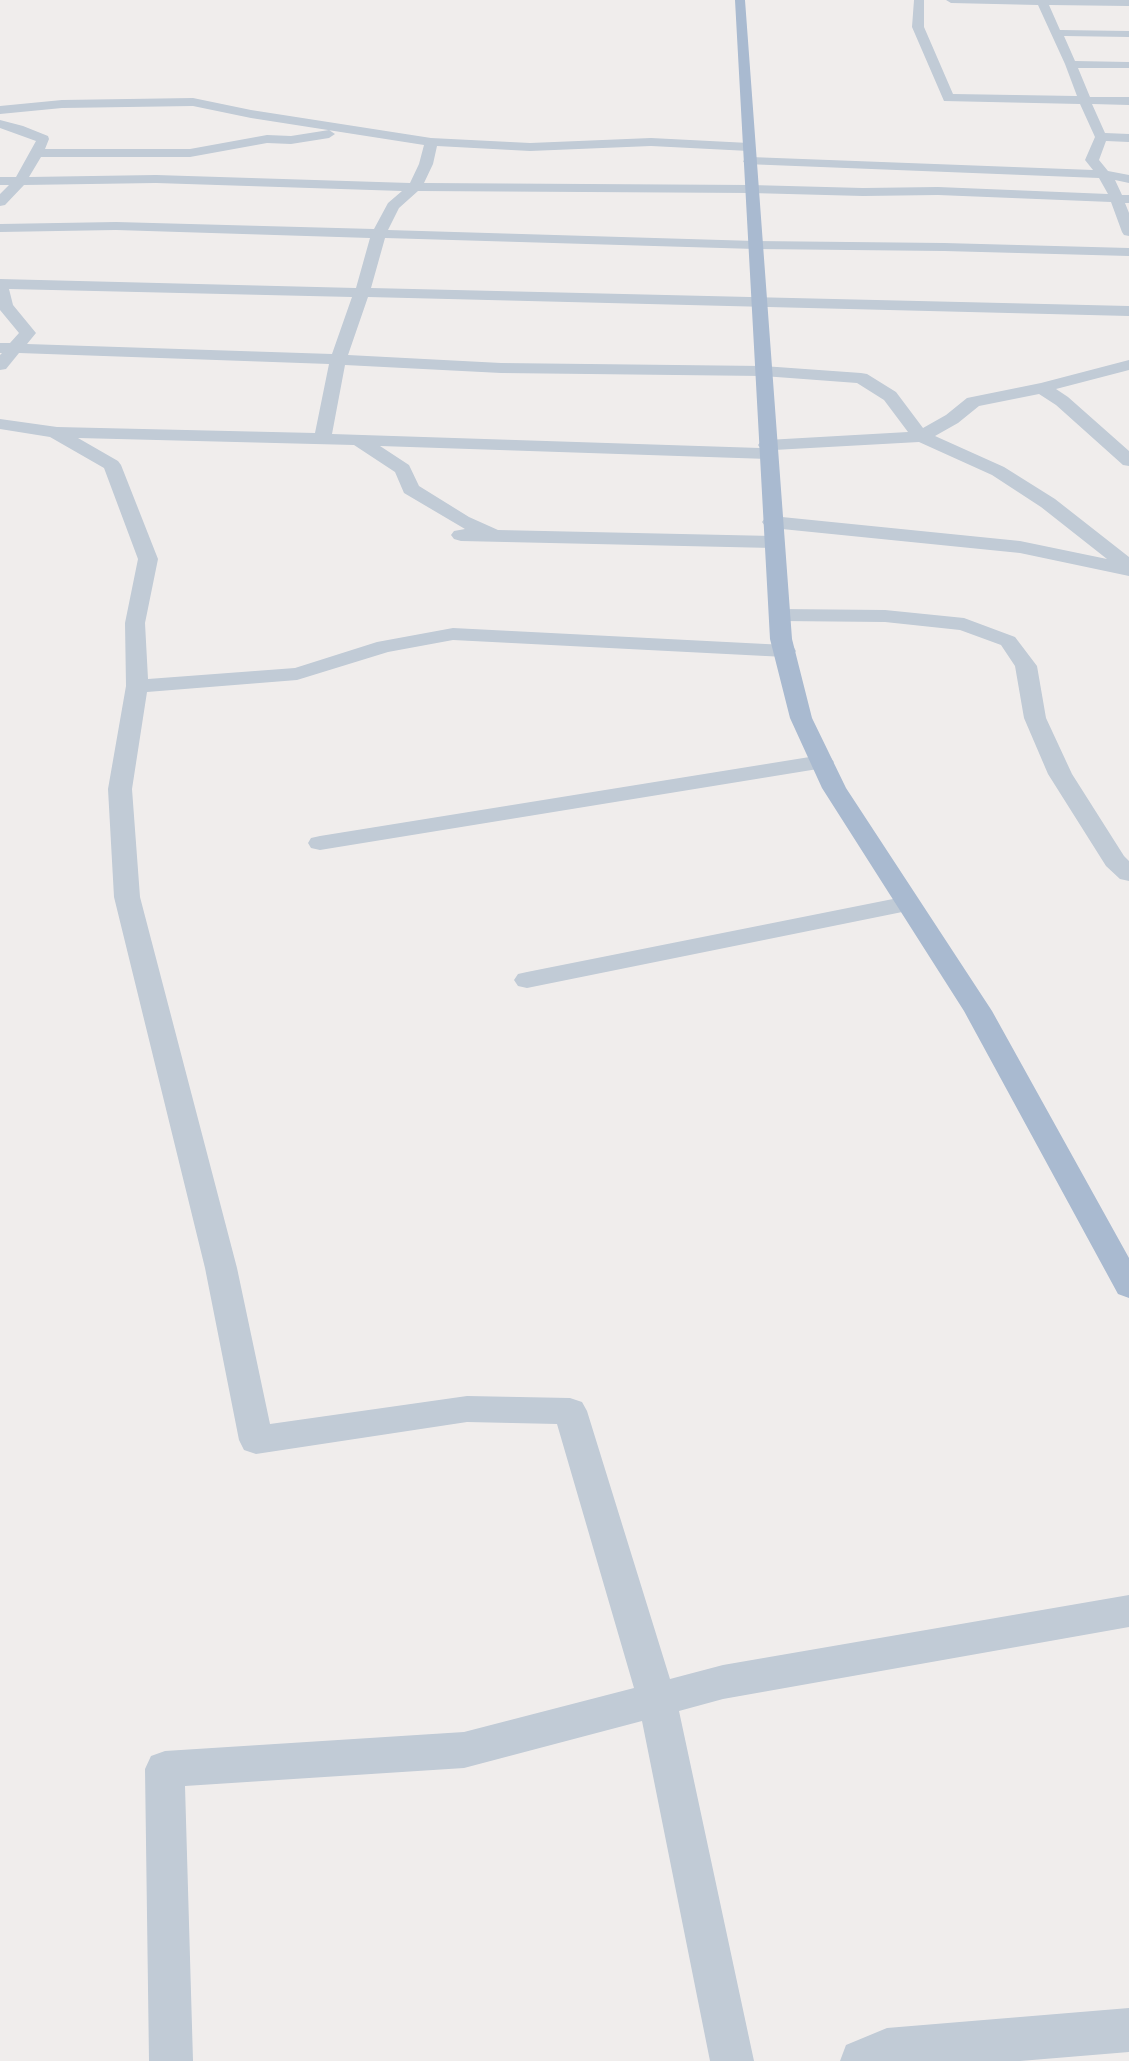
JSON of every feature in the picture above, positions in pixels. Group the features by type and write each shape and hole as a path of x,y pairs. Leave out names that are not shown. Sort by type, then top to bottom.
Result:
{"main road":[{"path":"740,0 772,532 781,639 801,718 834,788 978,1011 1129,1286"}],"street":[{"path":"919,0 918,26 948,98 1129,101"},
{"path":"951,0 1129,3"},
{"path":"1042,1 1071,64 1095,127 1101,137"},
{"path":"1056,33 1129,34"},
{"path":"1071,64 1129,65"},
{"path":"0,110 62,104 193,102 431,142 530,147 650,142 749,154 1103,174 1129,179"},
{"path":"0,124 19,128 43,139 37,153 19,182 0,202"},
{"path":"37,153 190,153 267,139 291,140 359,131"},
{"path":"1101,137 1129,138"},
{"path":"1101,137 1092,160 1122,198 1129,232"},
{"path":"322,440 338,360 362,292 379,233 393,206 416,187 426,164 431,142"},
{"path":"221,148 248,158"},
{"path":"0,181 156,179 257,174 416,187 752,189 863,192 938,190 1122,198"},
{"path":"0,228 116,226 755,245 944,247 1129,252"},
{"path":"0,365 7,349 28,333 5,306 0,284 1129,310"},
{"path":"7,349 338,360 501,368 763,371 861,378 890,396 921,437 998,471 1120,552 1129,568"},
{"path":"0,424 55,432 767,450 921,437 952,419 973,402 1042,388 1129,365"},
{"path":"1042,388 1062,401 1129,461"},
{"path":"55,432 112,465 148,560 135,623 137,686 120,789 128,897 221,1268 256,1440 467,1409 570,1411 657,1700 732,2061"},
{"path":"360,441 403,469 411,489 462,521 497,536"},
{"path":"461,535 772,532 907,537 1020,547 1129,568"},
{"path":"780,615 885,616 964,624 1008,641 1026,666 1035,718 1060,774 1116,861 1129,874"},
{"path":"137,686 296,674 384,646 453,634 785,652"},
{"path":"320,843 822,762"},
{"path":"527,980 908,904"},
{"path":"171,2061 165,1769 464,1750 723,1682 1129,1611"},
{"path":"862,2061 887,2050 1129,2030"}]}
